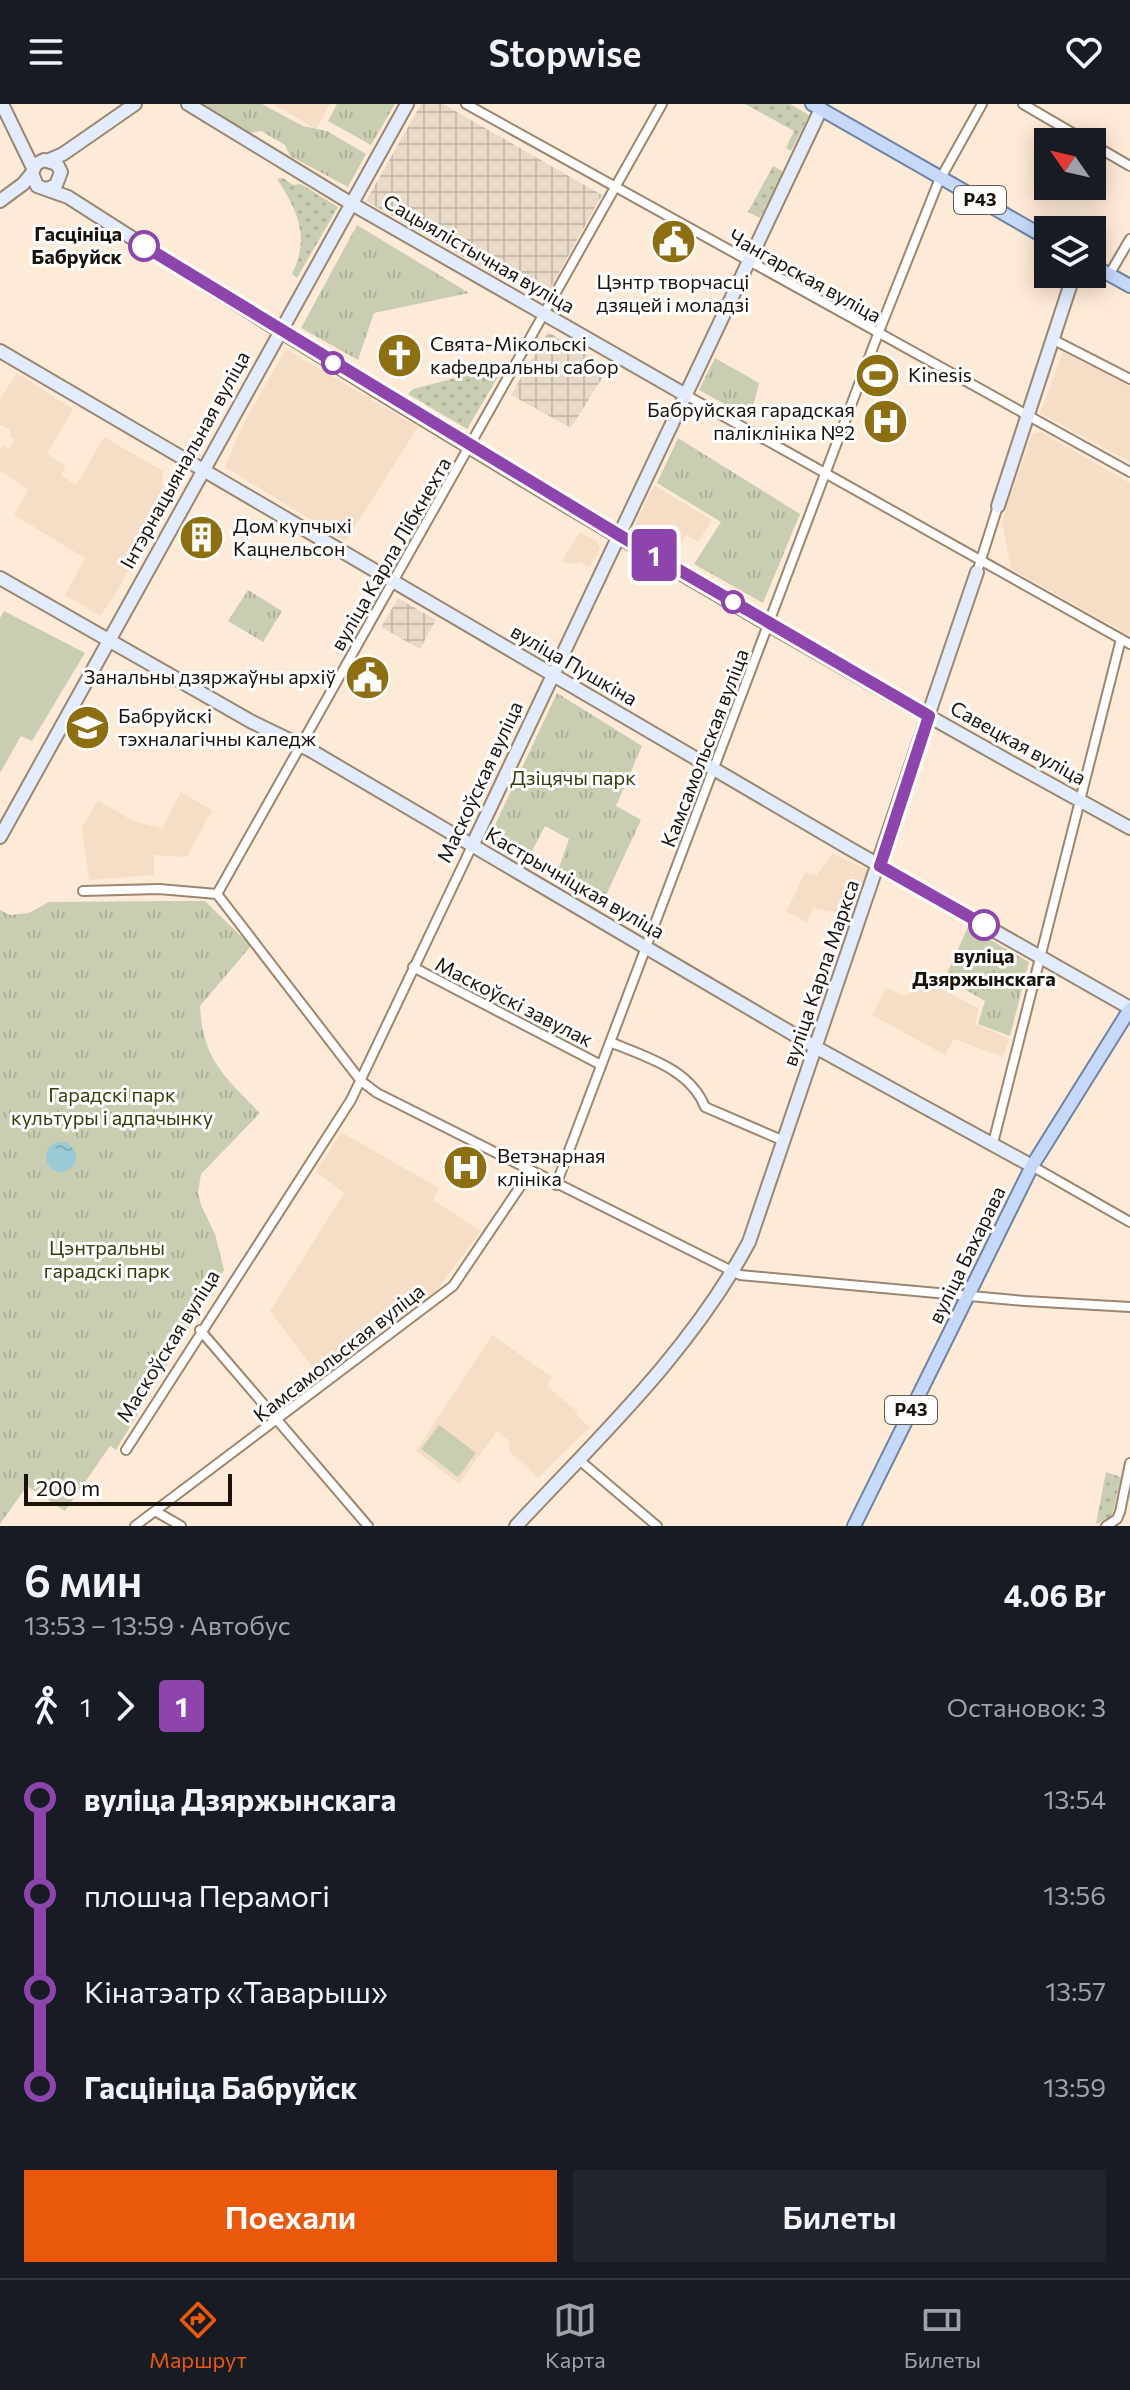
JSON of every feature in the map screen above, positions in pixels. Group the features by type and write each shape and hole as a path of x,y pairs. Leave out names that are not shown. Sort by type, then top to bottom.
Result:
{"main road":[{"path":"2,104 44,166 56,185 42,188 44,166"},
{"path":"0,201 44,166 135,104"},
{"name":"Сацыялістычная вуліца","path":"188,104 352,204 684,394"},
{"name":"Інтэрнацыянальная вуліца","path":"0,837 407,104"},
{"name":"Р43","path":"818,106 1034,231"},
{"name":"Маскоўская вуліца","path":"472,846 684,394 749,263 818,106"},
{"path":"44,166 66,196"},
{"name":"Савецкая вуліца","path":"23,184 66,196 279,331 619,535 929,716 1130,828"},
{"path":"1106,273 1130,286"},
{"name":"вуліца Карла Маркса","path":"998,506 1069,288"},
{"name":"вуліца Пушкіна","path":"0,351 393,583 1130,1009"},
{"name":"вуліца Карла Маркса","path":"516,1526 663,1370 732,1272 749,1242 880,866 979,567"},
{"name":"Кастрычніцкая вуліца","path":"0,578 301,746 817,1048 1032,1166"},
{"name":"вуліца Бахарава","path":"854,1526 1032,1166 1130,1009"}],"street":[{"name":"Чангарская вуліца","path":"466,104 1130,472"},
{"name":"вуліца Карла Лібкнехта","path":"217,894 662,104"},
{"name":"Камсамольская вуліца","path":"556,1185 878,334 941,178 982,104"},
{"path":"1023,104 1064,128"},
{"path":"1106,152 1130,166"},
{"path":"1109,275 1130,239"},
{"path":"1052,339 1130,379"},
{"name":"Сацыялістычная вуліца","path":"684,394 826,473 979,567 1130,644"},
{"name":"вуліца Карла Маркса","path":"979,567 998,506"},
{"path":"993,1143 1121,639"},
{"name":"Маскоўская вуліца","path":"126,1450 200,1330 309,1169 361,1081 472,846"},
{"path":"83,891 159,889 217,894 361,1081 377,1093 732,1272 781,1280 1130,1307"},
{"name":"Маскоўскі завулак","path":"413,967 601,1065"},
{"name":"Маскоўскі завулак","path":"610,1042 657,1062 697,1087 705,1107 784,1141"},
{"name":"Кастрычніцкая вуліца","path":"1032,1166 1130,1222"},
{"name":"Камсамольская вуліца","path":"135,1526 453,1286 530,1172"},
{"path":"200,1330 368,1526"},
{"path":"578,1459 657,1526"},
{"path":"1106,1526 1117,1519 1130,1463"},
{"path":"155,1511 181,1526"}],"shaded area":[{"path":"273,104 330,104 316,129"},
{"path":"421,104 443,104 602,195 547,294 501,268 496,276 366,201"},
{"path":"548,332 609,367 571,428 511,395"},
{"path":"286,349 418,427 346,541 225,467 244,422"},
{"path":"1063,352 1130,386 1130,462 1040,413"},
{"path":"17,373 73,409 47,454 66,466 61,475 76,485 104,437 163,471 162,484 169,494 114,597 100,616 65,595 85,558 14,515 28,490 0,470 0,449 3,445 9,449 15,440 9,435 11,430 0,425 0,399"},
{"path":"1041,432 1130,483 1130,635 1011,569 1002,521 1032,434"},
{"path":"654,485 712,520 698,542 686,535 673,557 631,533"},
{"path":"580,532 598,542 600,548 590,567 579,561 577,564 561,562"},
{"path":"398,598 436,620 420,649 381,627"},
{"path":"181,792 212,810 187,857 154,855 154,875 89,880 82,827 98,800 133,821 162,828"},
{"path":"832,853 869,871 851,915 814,908 807,922 786,912 805,873 817,875"},
{"path":"923,979 979,1009 975,1024 1009,1038 1003,1057 954,1039 945,1055 872,1015 886,988 906,996"},
{"path":"341,1132 439,1188 433,1200 481,1231 435,1292 321,1379 270,1311 344,1193 316,1172"},
{"path":"492,1335 552,1377 547,1386 578,1412 576,1415 590,1427 538,1478 510,1452 509,1441 497,1431 459,1484 416,1451"}],"green space":[{"path":"201,104 262,104 303,126 327,131 366,154 348,187 290,156 285,145 261,131 249,133"},
{"path":"337,104 395,104 371,145 328,121"},
{"path":"745,104 790,104 809,115 791,151 786,148 794,131"},
{"path":"773,166 784,172 760,218 748,212"},
{"path":"283,178 293,185 301,184 338,207 297,278 292,274 301,237 296,214 277,179"},
{"path":"357,225 469,293 374,313 358,360 301,328"},
{"path":"715,358 759,383 750,418 699,390"},
{"path":"505,365 467,429 408,394 413,389"},
{"path":"678,438 800,514 763,603 694,564 721,522 657,483"},
{"path":"248,590 282,611 263,642 228,621"},
{"path":"4,611 85,653 32,741 21,736 0,773 0,618"},
{"name":"Дзіцячы парк","path":"557,693 642,746 616,806 641,820 601,906 555,879 569,839 545,826 526,863 487,842"},
{"name":"Цэнтральны гарадскі парк","path":"205,901 251,946 200,1006 202,1025 218,1066 260,1113 201,1174 198,1192 201,1205 215,1234 224,1270 116,1450 110,1446 65,1511 27,1486 0,1524 0,910 10,915 29,913 49,902"},
{"path":"968,927 1029,962 1010,1036 978,1024 985,1001 945,978"},
{"path":"439,1425 476,1453 458,1477 421,1449"},
{"path":"1106,1472 1121,1477 1112,1516 1096,1524"}],"water":[{"path":"61,1142 72,1146 76,1157 72,1168 61,1172 50,1168 46,1157 50,1146"}],"bus line":[{"name":"1","path":"144,246 279,331 619,535 929,716 880,866 984,925"}],"place":[{"name":"Цэнтр творчасці дзяцей і моладзі","path":"673,242"},
{"name":"Гасцініца Бабруйск","path":"144,246"},
{"name":"Свята-Мікольскі кафедральны сабор","path":"399,355"},
{"name":"Kinesis","path":"877,375"},
{"name":"Бабруйская гарадская паліклініка №2","path":"886,422"},
{"name":"Дом купчыхі Кацнельсон","path":"202,538"},
{"name":"Занальны дзяржаўны архіў","path":"367,677"},
{"name":"Бабруйскі тэхналагічны каледж","path":"87,728"},
{"name":"вуліца Дзяржынскага","path":"984,925"},
{"name":"Ветэнарная клініка","path":"466,1167"}],"park label":[{"name":"Гарадскі парк культуры і адпачынку","path":"112,1106"}]}
